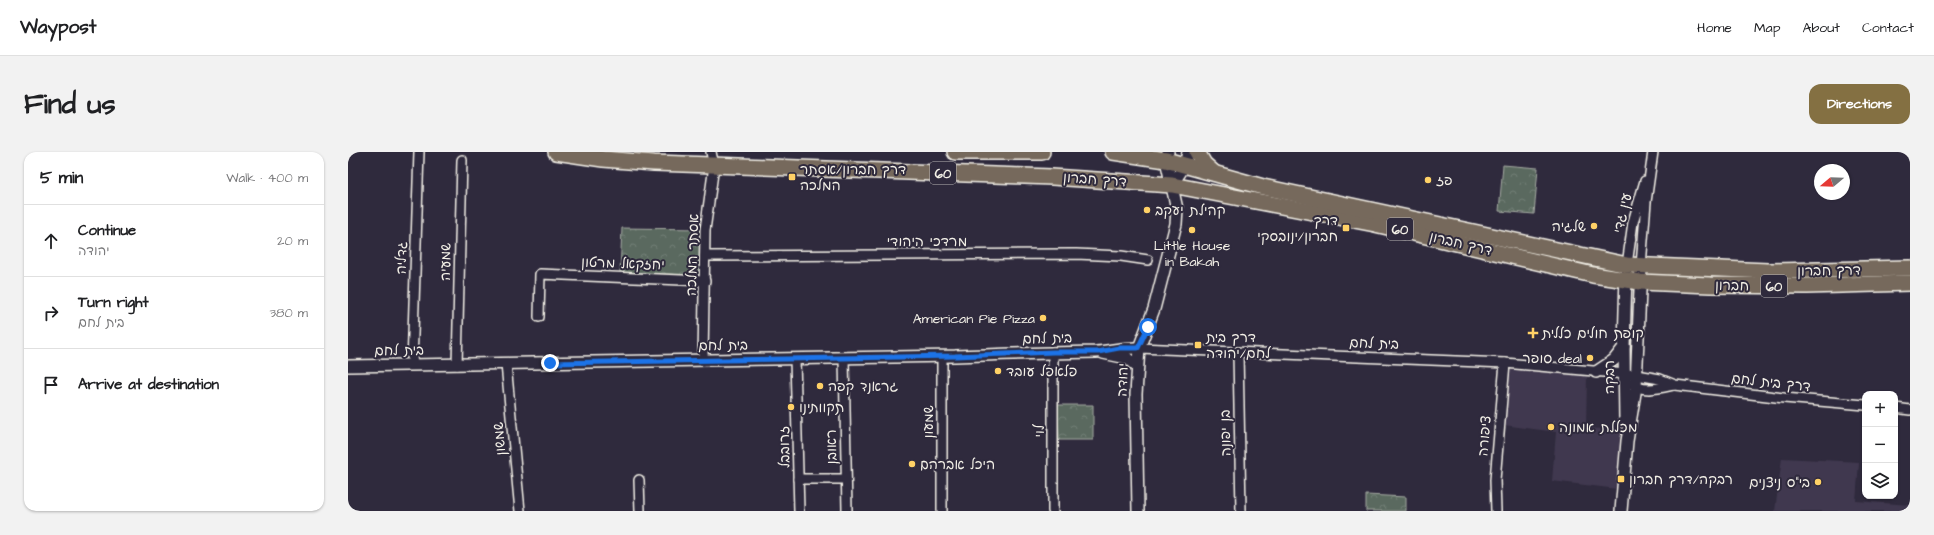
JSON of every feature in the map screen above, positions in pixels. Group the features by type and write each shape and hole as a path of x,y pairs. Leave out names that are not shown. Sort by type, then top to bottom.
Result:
{"highway":[{"name":"דרך חברון","path":"556,152 626,161 712,159 1052,177 1172,185 1360,221 1593,275 1633,281"},
{"name":"60","path":"955,152 1042,152"},
{"name":"דרך חברון","path":"1119,152 1186,159 1214,173 1266,187 1634,266 1768,271 1910,268"},
{"path":"1197,152 1204,164 1214,173"},
{"name":"חברון","path":"1633,281 1758,286 1910,283"}],"street":[{"name":"גדליה","path":"412,365 419,152"},
{"name":"עין גדי","path":"1634,266 1653,152"},
{"name":"יהודה","path":"1138,511 1136,394 1138,348 1154,309 1176,224 1177,209 1167,156"},
{"name":"אסתר המלכה","path":"703,360 706,217 712,159"},
{"path":"1172,185 1186,159"},
{"name":"שמעיה","path":"457,365 462,160"},
{"name":"עין גדי","path":"1634,266 1633,222 1638,201 1650,169"},
{"name":"מרדכי היהודי","path":"705,256 1076,254 1121,256 1148,260"},
{"name":"רבקה","path":"1627,441 1624,347 1634,266"},
{"name":"יחזקאל מרטון","path":"539,317 540,274 705,281"},
{"name":"רבקה","path":"1622,511 1627,441 1637,375 1633,281"},
{"path":"1596,372 1614,360 1624,347"},
{"name":"בית לחם","path":"348,366 942,357 1053,352 1098,352 1119,348 1138,348 1505,363 1624,374"},
{"name":"לוי","path":"1053,352 1053,511"},
{"name":"בית לחם","path":"1098,352 1127,358 1137,367"},
{"name":"בן יפונה","path":"1238,353 1241,511"},
{"name":"שמעון","path":"942,357 942,511"},
{"name":"ראובן","path":"844,358 847,511"},
{"name":"זרובבל","path":"796,359 799,511"},
{"name":"ציפורה","path":"1496,511 1495,480 1505,363"},
{"name":"שמשון","path":"506,364 520,511"},
{"path":"1624,374 1636,387"},
{"name":"דרך בית לחם","path":"1624,374 1660,379 1675,385 1784,398 1862,405"},
{"name":"דרך בית לחם","path":"1636,387 1650,389 1675,385"},
{"path":"1898,408 1910,410"},
{"path":"798,479 846,479"},
{"path":"640,480 640,511"}],"shaded area":[{"name":"מכללת אמונה","path":"1508,368 1587,375 1586,428 1621,430 1618,489 1552,481 1556,432 1504,425"},
{"name":"בי\"ס ניצנים","path":"1782,458 1859,462 1856,501 1910,505 1910,511 1775,511"}],"green space":[{"path":"1503,165 1538,168 1534,214 1499,211"},
{"path":"622,228 702,229 699,276 620,273"},
{"path":"1058,405 1093,405 1093,440 1059,440"},
{"path":"1366,495 1406,497 1406,511 1366,511"}],"place":[{"name":"דרך חברון/אסתר המלכה","path":"792,177"},
{"name":"פז","path":"1428,180"},
{"name":"קהילת יעקב","path":"1147,210"},
{"name":"שלגיה","path":"1594,226"},
{"name":"דרך חברון/ינובסקי","path":"1346,228"},
{"name":"Little House in Bakah","path":"1192,230"},
{"name":"American Pie Pizza","path":"1043,318"},
{"name":"קופת חולים כללית","path":"1533,333"},
{"name":"דרך בית לחם/יהודה","path":"1198,345"},
{"name":"סופר deal","path":"1590,358"},
{"name":"פלאפל עובד","path":"998,371"},
{"name":"גראנד קפה","path":"820,386"},
{"name":"תקוותינו","path":"791,407"},
{"name":"מכללת אמונה","path":"1551,427"},
{"name":"היכל אברהם","path":"912,464"},
{"name":"רבקה/דרך חברון","path":"1621,479"},
{"name":"בי\"ס ניצנים","path":"1818,482"}],"route":[{"path":"550,363 1098,352 1119,348 1138,348 1148,327"}]}
